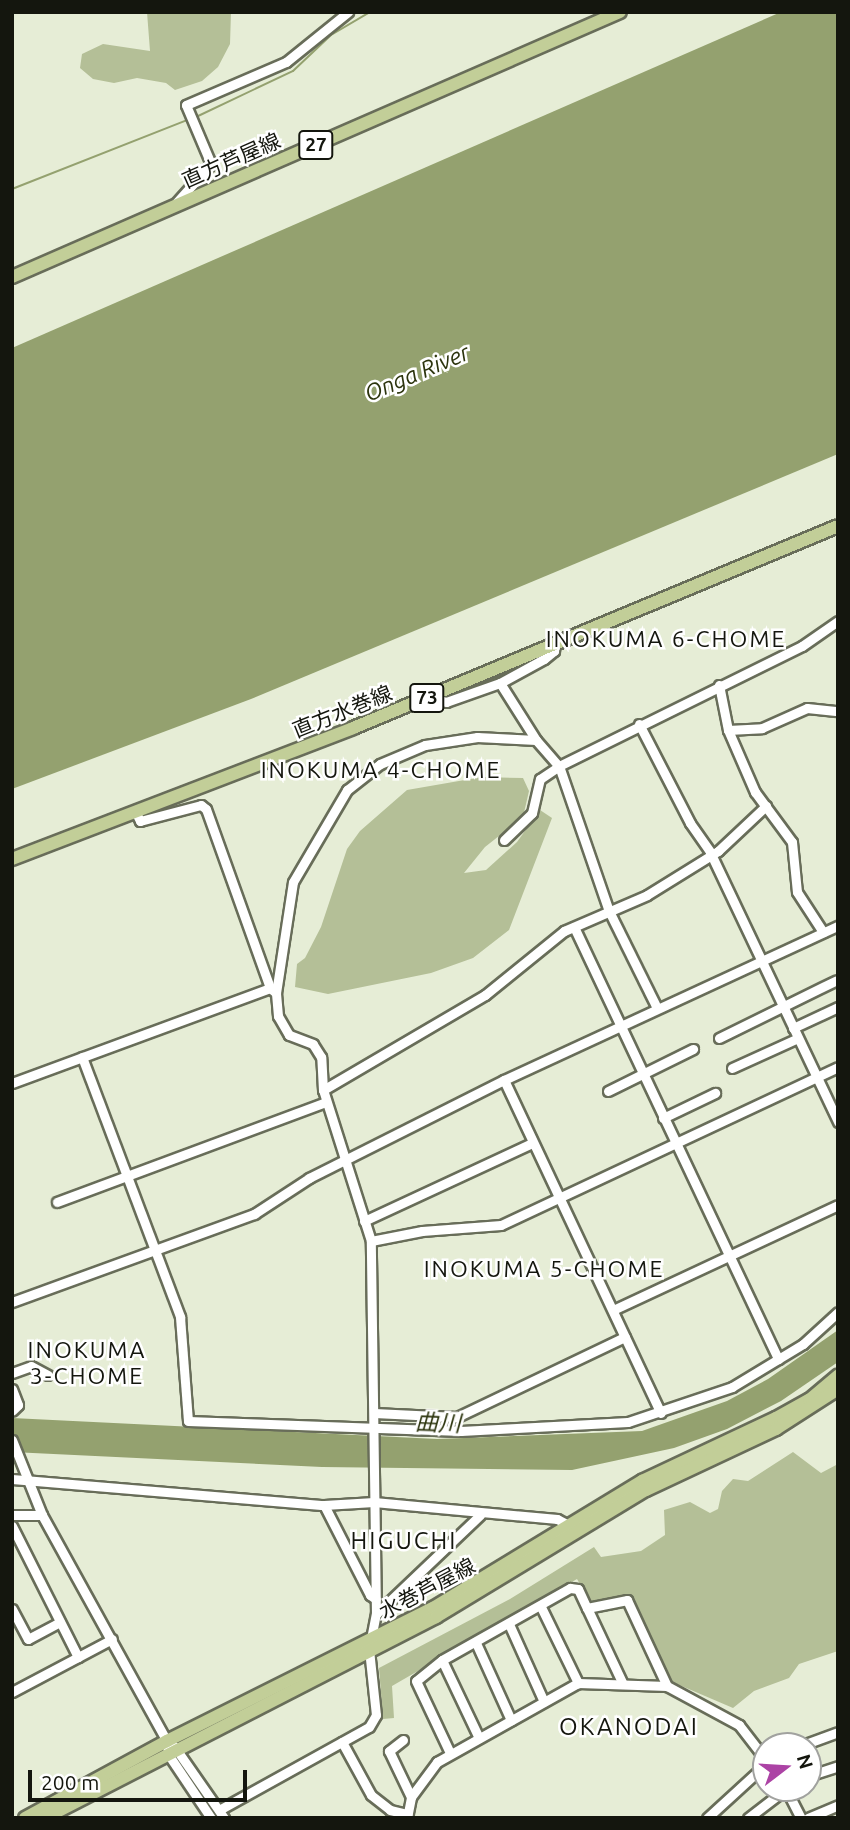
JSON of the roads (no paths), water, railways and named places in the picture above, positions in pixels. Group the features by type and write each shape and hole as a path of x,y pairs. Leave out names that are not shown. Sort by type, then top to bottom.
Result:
{"main road":[{"name":"直方芦屋線","path":"12,277 620,12"},
{"name":"直方水巻線","path":"12,859 429,697 838,526"},
{"name":"水巻芦屋線","path":"575,1529 642,1481 809,1400 838,1376"},
{"name":"水巻芦屋線","path":"25,1818 46,1815 369,1644 676,1475 786,1424 838,1388"}],"street":[{"path":"173,207 211,164 186,105 286,62 348,12"},
{"path":"504,841 532,813 540,779 559,766 639,724 802,646 837,623"},
{"path":"429,697 446,702 500,683 544,659 554,651 555,644"},
{"path":"500,683 536,740 559,766 609,911 657,1008"},
{"path":"719,685 728,730 766,806 792,842 797,892 823,932"},
{"path":"728,730 762,729 807,708 838,710"},
{"path":"639,724 710,852 838,1122"},
{"path":"273,990 293,882 347,790 380,764 425,745 477,737 536,740"},
{"path":"136,813 139,821 201,805 206,809 273,990 283,1029 313,1044 321,1057 326,1102 342,1160 371,1241 376,1614 369,1644 376,1715 369,1727 221,1814 171,1748"},
{"path":"323,1090 485,995 537,950 574,927 647,895 710,852 718,851 766,806"},
{"path":"12,1302 254,1214 342,1160 504,1080 838,926"},
{"path":"574,927 778,1359"},
{"path":"719,1038 838,980"},
{"path":"12,1083 273,990"},
{"path":"793,1028 838,1007"},
{"path":"732,1068 798,1038"},
{"path":"608,1091 693,1049"},
{"path":"82,1057 180,1317 188,1420 461,1431 595,1426 661,1413 732,1387 803,1344 838,1312"},
{"path":"371,1241 422,1231 501,1225 838,1067"},
{"path":"504,1080 661,1413"},
{"path":"663,1118 715,1093"},
{"path":"57,1202 326,1102"},
{"path":"365,1221 533,1143"},
{"path":"613,1310 838,1205"},
{"path":"374,1413 457,1416 625,1338"},
{"path":"12,1373 31,1366 48,1375"},
{"path":"12,1389 18,1405 12,1411"},
{"path":"14,1445 26,1480 43,1515 211,1818"},
{"path":"12,1479 324,1505 374,1502 481,1515 557,1519 575,1529"},
{"path":"324,1505 370,1595 376,1599"},
{"path":"12,1515 43,1515"},
{"path":"376,1614 481,1515"},
{"path":"12,1526 78,1657"},
{"path":"450,1753 416,1681 442,1660 541,1607 570,1588 578,1589 622,1682"},
{"path":"587,1608 627,1600 667,1686"},
{"path":"541,1607 579,1682"},
{"path":"12,1609 28,1639 60,1622"},
{"path":"509,1624 544,1702"},
{"path":"14,1688 112,1639"},
{"path":"477,1643 511,1720"},
{"path":"442,1660 479,1738"},
{"path":"342,1742 371,1795 390,1810 407,1816 411,1797 427,1771 450,1753 579,1682 667,1686 739,1725 752,1743"},
{"path":"403,1740 389,1751 411,1797"},
{"path":"707,1818 752,1775"},
{"path":"748,1818 768,1802"},
{"path":"793,1802 801,1818"},
{"path":"808,1818 838,1805"}],"water":[{"name":"Onga River","path":"781,12 838,12 838,454 251,699 12,789 12,348"},
{"path":"838,1330 838,1362 781,1401 727,1429 674,1448 572,1470 322,1467 12,1452 12,1418 437,1439 642,1431 727,1401 768,1379"}],"waterway":[{"path":"196,117 293,71 331,35 370,12"},
{"path":"12,189 187,120"}],"district":[{"name":"INOKUMA 6-CHOME","path":"666,639"},
{"name":"INOKUMA 4-CHOME","path":"381,770"},
{"name":"INOKUMA 5-CHOME","path":"544,1269"},
{"name":"INOKUMA 3-CHOME","path":"87,1363"},
{"name":"HIGUCHI","path":"404,1541"},
{"name":"OKANODAI","path":"629,1727"}],"water label":[{"name":"曲川","path":"438,1423"}]}
